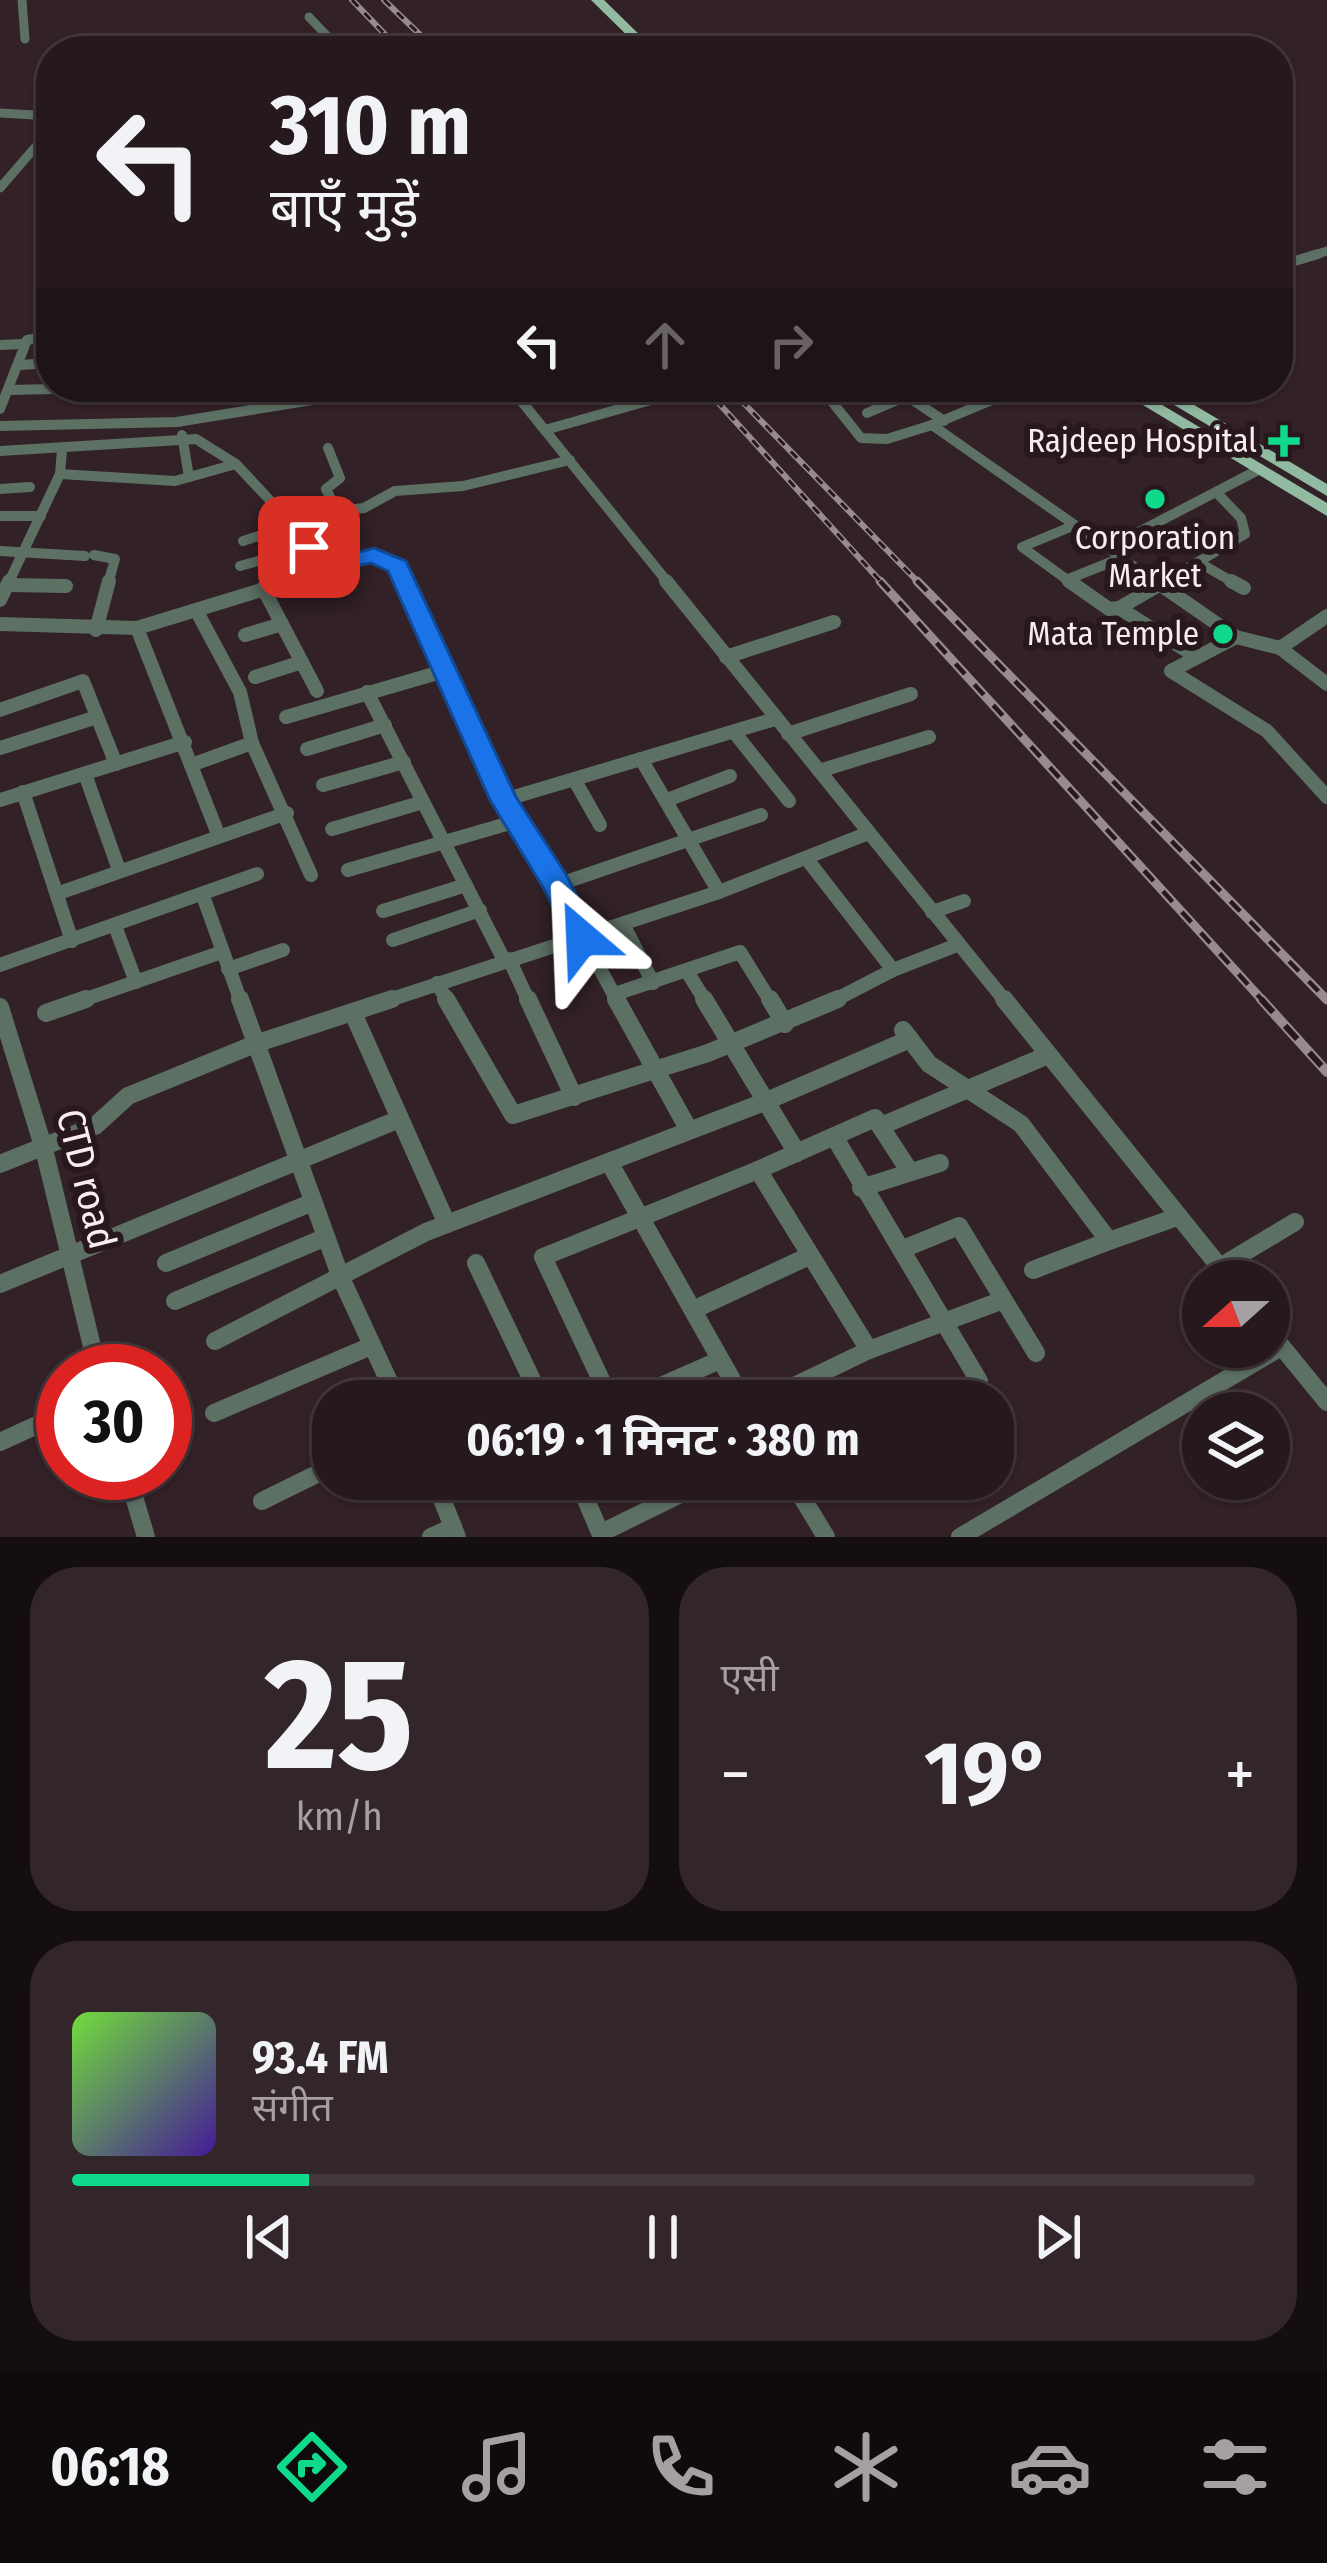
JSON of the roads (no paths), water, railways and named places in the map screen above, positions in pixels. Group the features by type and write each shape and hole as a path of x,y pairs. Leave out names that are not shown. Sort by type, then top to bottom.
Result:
{"main road":[{"path":"578,0 615,36"},
{"path":"597,0 634,36"},
{"path":"1146,402 1327,511"},
{"path":"1177,402 1327,491"}],"street":[{"path":"22,0 25,39"},
{"path":"309,17 327,36"},
{"path":"0,113 36,115"},
{"path":"0,188 36,146"},
{"path":"1293,261 1327,251"},
{"path":"3,399 24,344 36,337"},
{"path":"0,344 24,344"},
{"path":"0,377 36,367"},
{"path":"3,399 36,396"},
{"path":"0,425 178,422 300,402"},
{"path":"522,402 1214,1260"},
{"path":"545,430 634,402"},
{"path":"832,402 861,438 887,439 988,402"},
{"path":"880,402 882,406"},
{"path":"867,413 892,402"},
{"path":"914,402 1162,587 1236,637 1280,648 1327,684"},
{"path":"178,422 189,477"},
{"path":"6,451 23,424"},
{"path":"6,451 196,440 236,464 295,527 323,569"},
{"path":"132,476 134,445"},
{"path":"328,448 340,478 326,489 337,511"},
{"path":"3,591 60,474 62,450"},
{"path":"244,541 337,511 364,508 395,490 463,486 570,460"},
{"path":"60,474 132,476 155,482 236,464"},
{"path":"1111,547 1260,470"},
{"path":"0,489 30,487"},
{"path":"1075,525 1022,547 1108,610 1119,608 1245,535 1241,518 1217,493"},
{"path":"0,516 41,516"},
{"path":"240,566 309,547"},
{"path":"0,551 115,560 96,630"},
{"path":"0,624 137,628 374,555 398,566 441,672 504,800 557,884 689,1130"},
{"path":"1066,580 1121,558"},
{"path":"1200,563 1244,588"},
{"path":"3,591 66,586"},
{"path":"263,588 317,691"},
{"path":"1119,608 1197,657"},
{"path":"196,610 237,691 252,728 252,743 311,875"},
{"path":"1280,648 1327,616"},
{"path":"726,657 834,622"},
{"path":"245,635 282,624"},
{"path":"137,628 218,834"},
{"path":"1236,637 1172,671 1267,731 1327,797"},
{"path":"255,677 302,662"},
{"path":"286,717 441,672"},
{"path":"0,710 83,681 116,764"},
{"path":"367,692 574,1097"},
{"path":"788,734 911,694"},
{"path":"2,742 97,717"},
{"path":"504,800 775,719"},
{"path":"307,749 385,725"},
{"path":"734,731 789,801"},
{"path":"819,771 929,736"},
{"path":"0,800 185,742"},
{"path":"191,765 252,743"},
{"path":"641,759 719,892"},
{"path":"323,785 404,762"},
{"path":"85,774 119,870"},
{"path":"667,800 730,776"},
{"path":"574,778 600,824"},
{"path":"23,792 71,941"},
{"path":"332,829 423,802"},
{"path":"58,893 287,813"},
{"path":"557,884 761,815"},
{"path":"348,870 517,821"},
{"path":"0,1164 95,1126 128,1096 254,1044 719,892 866,834"},
{"path":"806,858 893,970"},
{"path":"0,965 257,874"},
{"path":"383,911 466,885"},
{"path":"203,896 340,1278 388,1380"},
{"path":"932,912 964,901"},
{"path":"393,940 480,910"},
{"path":"623,924 653,983"},
{"path":"116,926 136,982"},
{"path":"437,983 513,1115 729,1046 830,1006 893,970 957,946"},
{"path":"46,1013 136,982 284,950"},
{"path":"615,994 740,952 784,1024"},
{"path":"688,973 796,1153"},
{"name":"CTD road","path":"0,1007 44,1149 91,1344"},
{"path":"353,1013 447,1224"},
{"path":"215,1341 447,1224 762,1103 906,1035 929,1064 1021,1124 1109,1241"},
{"path":"880,1126 1048,1055"},
{"path":"601,1380 543,1257 875,1118 910,1172"},
{"path":"0,1284 397,1120"},
{"path":"835,1138 978,1380"},
{"path":"609,1162 732,1380"},
{"path":"861,1188 940,1163"},
{"path":"758,1170 807,1257 869,1351"},
{"path":"166,1263 313,1202"},
{"path":"1033,1270 1177,1217"},
{"path":"1245,1260 1295,1222"},
{"path":"903,1249 959,1226 1036,1353"},
{"path":"175,1301 326,1237"},
{"path":"693,1310 807,1257"},
{"path":"476,1263 532,1380"},
{"path":"808,1380 1003,1300"},
{"path":"214,1413 371,1346"},
{"path":"1290,1357 1327,1402"},
{"path":"675,1380 720,1360"},
{"path":"960,1537 1229,1368"},
{"path":"0,1442 36,1425"},
{"path":"262,1501 312,1476"},
{"path":"135,1500 146,1537"},
{"path":"431,1537 455,1532 443,1500"},
{"path":"586,1500 602,1535 670,1500"},
{"path":"804,1500 826,1537"}],"railway":[{"path":"352,0 387,36"},
{"path":"384,0 421,36"},
{"path":"718,402 883,584"},
{"path":"743,402 920,584"},
{"path":"880,581 1264,1002"},
{"path":"917,581 1327,1000"},
{"path":"1261,999 1327,1072"}],"place":[{"name":"Rajdeep Hospital","path":"1284,441"},
{"name":"Corporation Market","path":"1155,499"},
{"name":"Mata Temple","path":"1223,634"}]}
